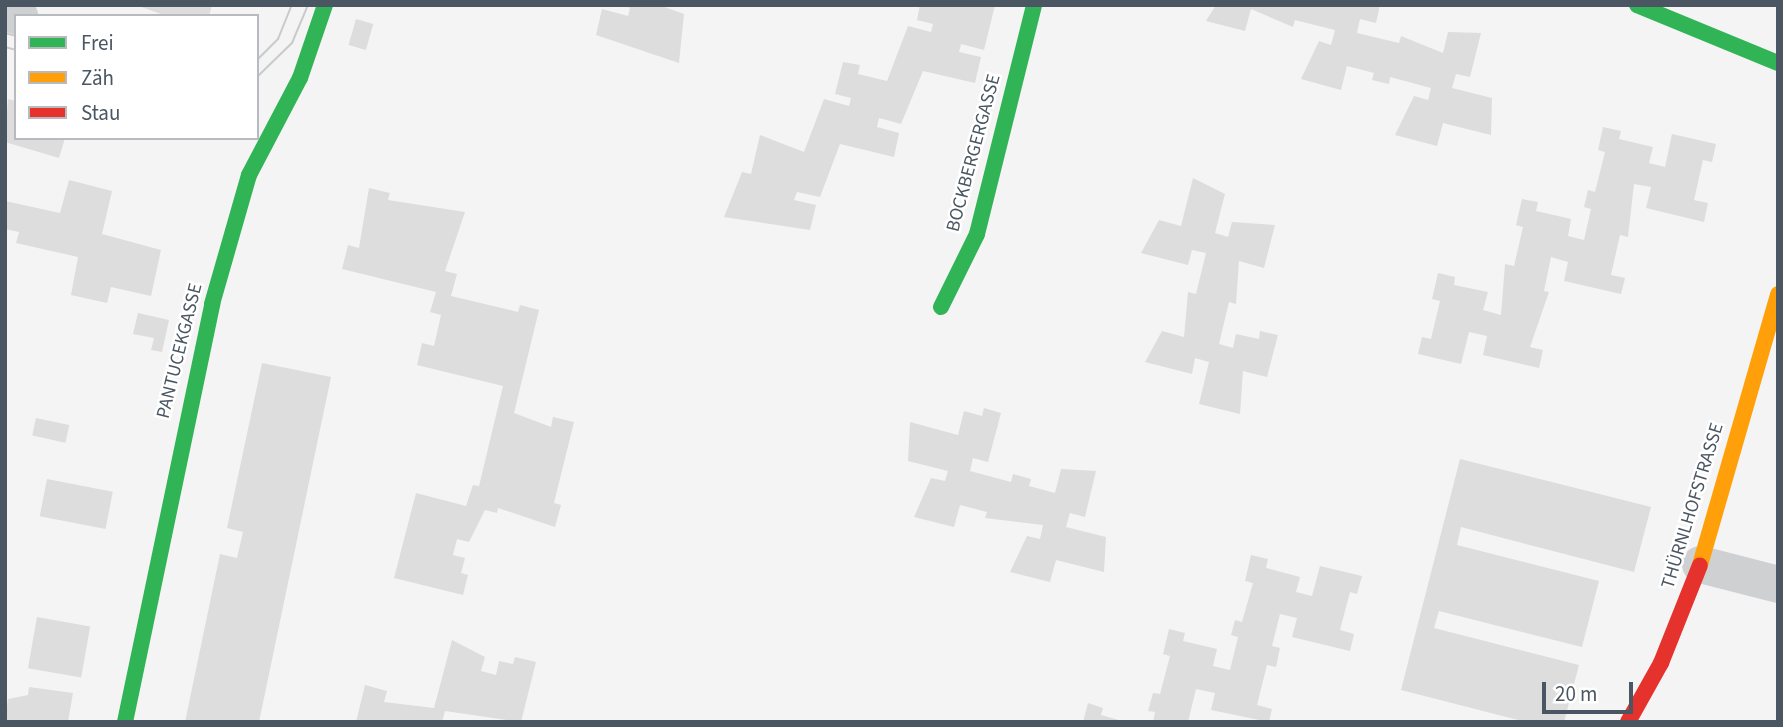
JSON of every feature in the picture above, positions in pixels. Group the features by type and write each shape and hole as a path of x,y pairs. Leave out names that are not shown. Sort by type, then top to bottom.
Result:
{"street":[{"name":"PANTUCEKGASSE","path":"125,722 185,415 259,142 300,78 325,5"},
{"name":"BOCKBERGERGASSE","path":"940,307 977,234 1034,5"},
{"path":"1637,5 1778,63"},
{"name":"THÜRNLHOFSTRASSE","path":"1628,722 1661,663 1700,564 1778,294"},
{"path":"1700,564 1778,584"}],"building":[{"path":"136,5 212,5 210,14 161,14"},
{"path":"623,5 659,5 684,14 679,63 596,35 602,9 628,16 630,8"},
{"path":"920,5 995,5 984,50 961,44 959,52 981,57 975,83 923,71 901,124 879,118 877,127 899,133 894,157 840,144 820,197 797,192 794,200 816,205 810,230 724,217 742,172 751,174 760,135 804,152 824,99 849,106 851,98 835,94 843,62 860,65 858,74 887,81 908,26 931,32 933,24 917,20"},
{"path":"1216,5 1380,5 1376,23 1360,19 1357,33 1399,43 1401,36 1443,53 1448,32 1481,33 1470,77 1456,74 1452,88 1492,98 1491,135 1443,123 1437,146 1395,135 1414,96 1428,100 1431,88 1390,77 1389,84 1372,80 1374,73 1347,66 1341,90 1301,79 1319,41 1331,45 1335,30 1295,20 1293,27 1251,9 1245,31 1206,21"},
{"path":"356,19 373,24 366,50 349,45"},
{"path":"8,99 14,100 14,140 64,140 59,158 5,142"},
{"path":"1603,127 1621,131 1619,139 1653,147 1649,163 1665,167 1672,134 1716,144 1712,162 1703,160 1694,200 1708,203 1704,222 1646,208 1651,187 1634,184 1628,237 1620,235 1611,275 1625,278 1621,294 1564,281 1568,262 1551,257 1544,291 1549,292 1530,347 1543,350 1539,368 1483,355 1487,336 1469,332 1461,364 1418,354 1422,337 1431,339 1440,301 1432,299 1438,273 1455,277 1454,285 1488,292 1483,310 1501,315 1505,264 1514,266 1523,227 1516,225 1522,199 1538,202 1536,211 1571,219 1568,236 1584,240 1591,209 1584,207 1588,190 1595,192 1605,152 1598,150"},
{"path":"1193,178 1225,194 1215,233 1228,237 1232,222 1275,225 1264,268 1239,261 1236,304 1229,302 1219,344 1233,348 1236,334 1259,339 1260,331 1278,335 1267,377 1243,371 1240,414 1199,404 1209,362 1195,358 1192,374 1145,362 1162,331 1184,337 1188,292 1196,294 1206,253 1192,250 1188,265 1141,253 1159,220 1181,226"},
{"path":"69,180 112,191 102,234 161,250 151,296 111,287 107,303 71,295 78,257 16,243 19,232 5,229 5,201 60,213"},
{"path":"369,188 390,193 388,200 465,212 445,271 457,274 451,296 518,312 520,305 539,310 514,413 551,427 553,417 574,422 554,503 561,505 555,527 498,508 497,513 485,510 469,542 457,539 453,555 465,558 461,573 468,575 463,595 394,578 416,493 466,506 473,485 479,486 503,386 417,365 422,343 434,346 441,315 430,312 436,292 342,269 348,245 359,248"},
{"path":"138,313 169,320 162,352 151,350 154,338 133,334"},
{"path":"262,363 331,377 259,722 185,722 220,554 237,558 243,532 227,528"},
{"path":"984,408 1001,413 988,462 973,458 970,471 1011,482 1013,474 1031,479 1029,486 1055,493 1061,469 1096,471 1085,517 1070,513 1066,527 1106,537 1104,572 1056,560 1050,582 1010,572 1027,536 1040,539 1043,525 985,518 987,512 960,505 954,527 914,517 931,478 945,481 948,471 908,461 910,422 958,435 964,411 982,416"},
{"path":"36,418 69,425 66,443 32,436"},
{"path":"1460,459 1651,507 1634,572 1461,527 1457,545 1599,581 1582,647 1439,611 1434,628 1579,665 1564,722 1526,722 1401,690"},
{"path":"47,479 113,492 106,529 40,516"},
{"path":"1251,555 1268,559 1266,568 1300,577 1296,592 1312,596 1320,566 1362,576 1357,594 1350,592 1340,630 1354,634 1350,651 1292,637 1297,618 1280,614 1272,646 1280,648 1276,667 1267,665 1257,705 1272,709 1269,722 1211,710 1215,693 1196,689 1188,722 1153,722 1155,712 1148,711 1153,693 1160,694 1170,656 1163,654 1169,629 1185,633 1183,641 1217,649 1213,666 1230,670 1238,637 1231,635 1235,620 1242,622 1253,583 1245,581"},
{"path":"37,617 90,626 81,678 28,668"},
{"path":"452,640 485,657 481,671 496,675 499,661 513,664 515,657 536,662 521,722 445,711 442,722 356,722 365,685 387,691 384,702 434,708"},
{"path":"29,687 73,693 68,722 5,722 8,699 28,695"},
{"path":"1088,703 1103,708 1101,715 1126,722 1083,722"}],"tram line":[{"path":"259,58 278,39 292,5"},
{"path":"259,75 292,43 308,5"},
{"path":"5,33 14,35"},
{"path":"5,47 14,49"}],"traffic: fast":[{"path":"125,722 212,304 249,175 300,78 325,5"},
{"path":"941,307 977,234 1034,5"},
{"path":"1637,5 1778,63"}],"traffic: slow":[{"path":"1700,565 1778,294"}],"traffic: jam":[{"path":"1628,722 1661,663 1700,565"}]}
